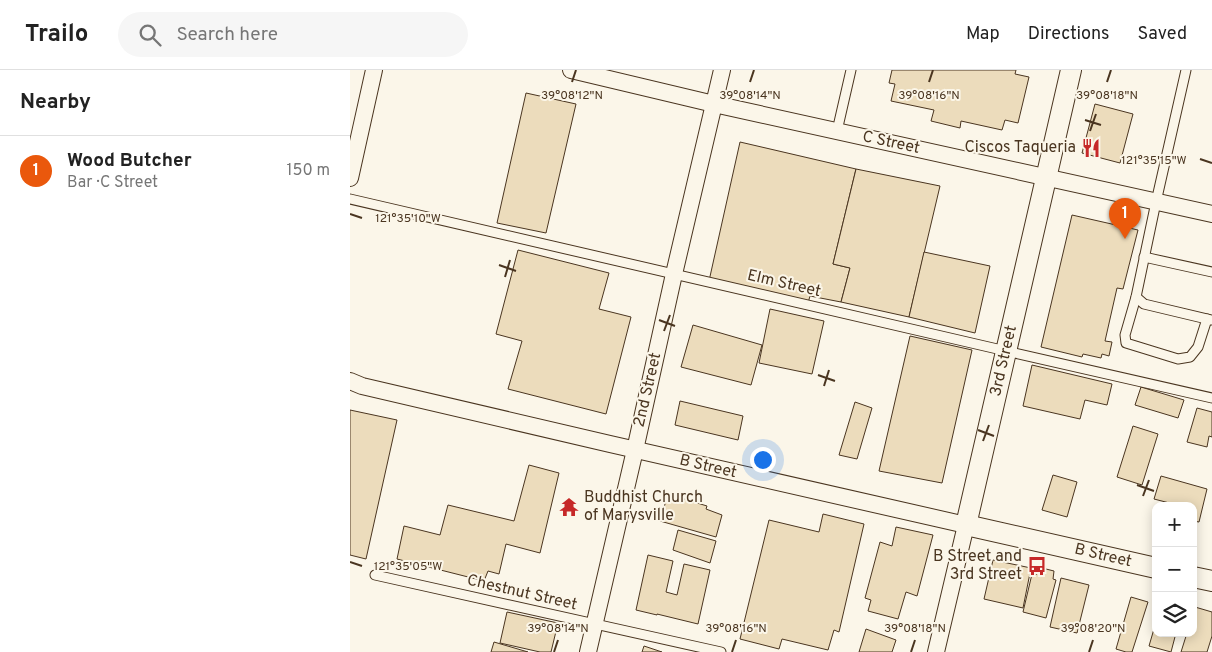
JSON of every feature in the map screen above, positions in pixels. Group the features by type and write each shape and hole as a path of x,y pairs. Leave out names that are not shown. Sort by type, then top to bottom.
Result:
{"street":[{"path":"350,178 374,70"},
{"name":"C Street","path":"571,70 714,104 1212,214"},
{"name":"2nd Street","path":"588,652 722,70"},
{"name":"3rd Street","path":"936,652 1071,70"},
{"name":"B Street","path":"350,381 362,386 635,450 1152,567"},
{"path":"1197,577 1212,581"}],"lane":[{"path":"837,131 851,70"},
{"path":"1136,297 1144,304 1209,320 1198,347 1190,357 1178,359 1126,343 1124,335 1136,297 1186,70"},
{"name":"Elm Street","path":"350,199 1212,398"},
{"path":"1144,257 1212,272"},
{"name":"Chestnut Street","path":"375,575 721,652"}],"building":[{"path":"892,70 1016,70 1015,74 1029,77 1018,123 1005,120 1002,130 961,121 960,128 931,121 934,110 891,101 895,84 889,83"},
{"path":"526,93 576,104 546,233 497,223"},
{"path":"1095,104 1133,114 1120,163 1082,153"},
{"path":"740,142 856,169 833,264 850,268 841,302 810,296 808,303 709,281"},
{"path":"856,169 940,186 909,317 841,302 850,268 833,264"},
{"path":"1072,215 1138,230 1123,289 1117,288 1105,341 1112,342 1109,356 1102,354 1101,358 1083,354 1082,357 1041,347"},
{"path":"518,250 609,273 599,309 631,317 606,414 508,389 522,341 496,334"},
{"path":"924,252 990,266 975,333 909,317"},
{"path":"770,309 824,321 812,374 759,363"},
{"path":"693,325 762,345 751,385 681,367"},
{"path":"910,336 972,350 942,483 879,471"},
{"path":"1032,365 1112,384 1107,405 1085,400 1080,419 1023,406"},
{"path":"1141,387 1184,400 1178,418 1135,405"},
{"path":"680,401 743,416 738,440 675,425"},
{"path":"855,402 872,408 857,459 839,455"},
{"path":"1197,408 1212,412 1212,437 1209,436 1207,447 1187,442"},
{"path":"350,410 397,420 366,559 350,555"},
{"path":"1133,426 1158,434 1142,485 1117,477"},
{"path":"529,465 559,473 540,553 506,544 499,574 488,571 484,581 397,559 404,526 440,535 448,505 514,521"},
{"path":"1053,475 1077,482 1067,517 1042,510"},
{"path":"1161,476 1207,489 1199,522 1197,522 1197,502 1166,502 1154,499"},
{"path":"668,494 707,506 706,509 722,515 716,537 660,521"},
{"path":"823,514 864,524 839,632 834,630 828,650 782,639 779,649 740,639 769,520 819,532"},
{"path":"896,527 933,535 917,596 906,592 898,619 868,611 871,600 865,598 880,542 892,546"},
{"path":"678,530 716,541 710,563 673,550"},
{"path":"648,555 673,561 666,592 677,595 684,564 710,570 698,624 636,610"},
{"path":"993,560 1031,568 1023,608 984,599"},
{"path":"1038,567 1054,571 1053,579 1056,580 1046,618 1023,612 1032,574 1036,575"},
{"path":"1061,578 1089,585 1077,633 1050,627"},
{"path":"1131,597 1148,602 1132,652 1126,652 1116,649"},
{"path":"1197,608 1212,612 1212,636 1207,652 1181,652 1186,637 1197,637"},
{"path":"507,612 558,623 551,652 540,652 500,643"},
{"path":"866,629 896,640 892,652 859,652"},
{"path":"1152,636 1175,637 1171,652 1149,646"},
{"path":"494,642 528,652 491,652"},
{"path":"644,646 662,652 642,652"}],"place":[{"name":"Ciscos Taqueria","path":"1091,148"},
{"name":"Wood Butcher","path":"1125,239"},
{"name":"Buddhist Church of Marysville","path":"569,507"},
{"name":"B Street and 3rd Street","path":"1037,566"}]}
